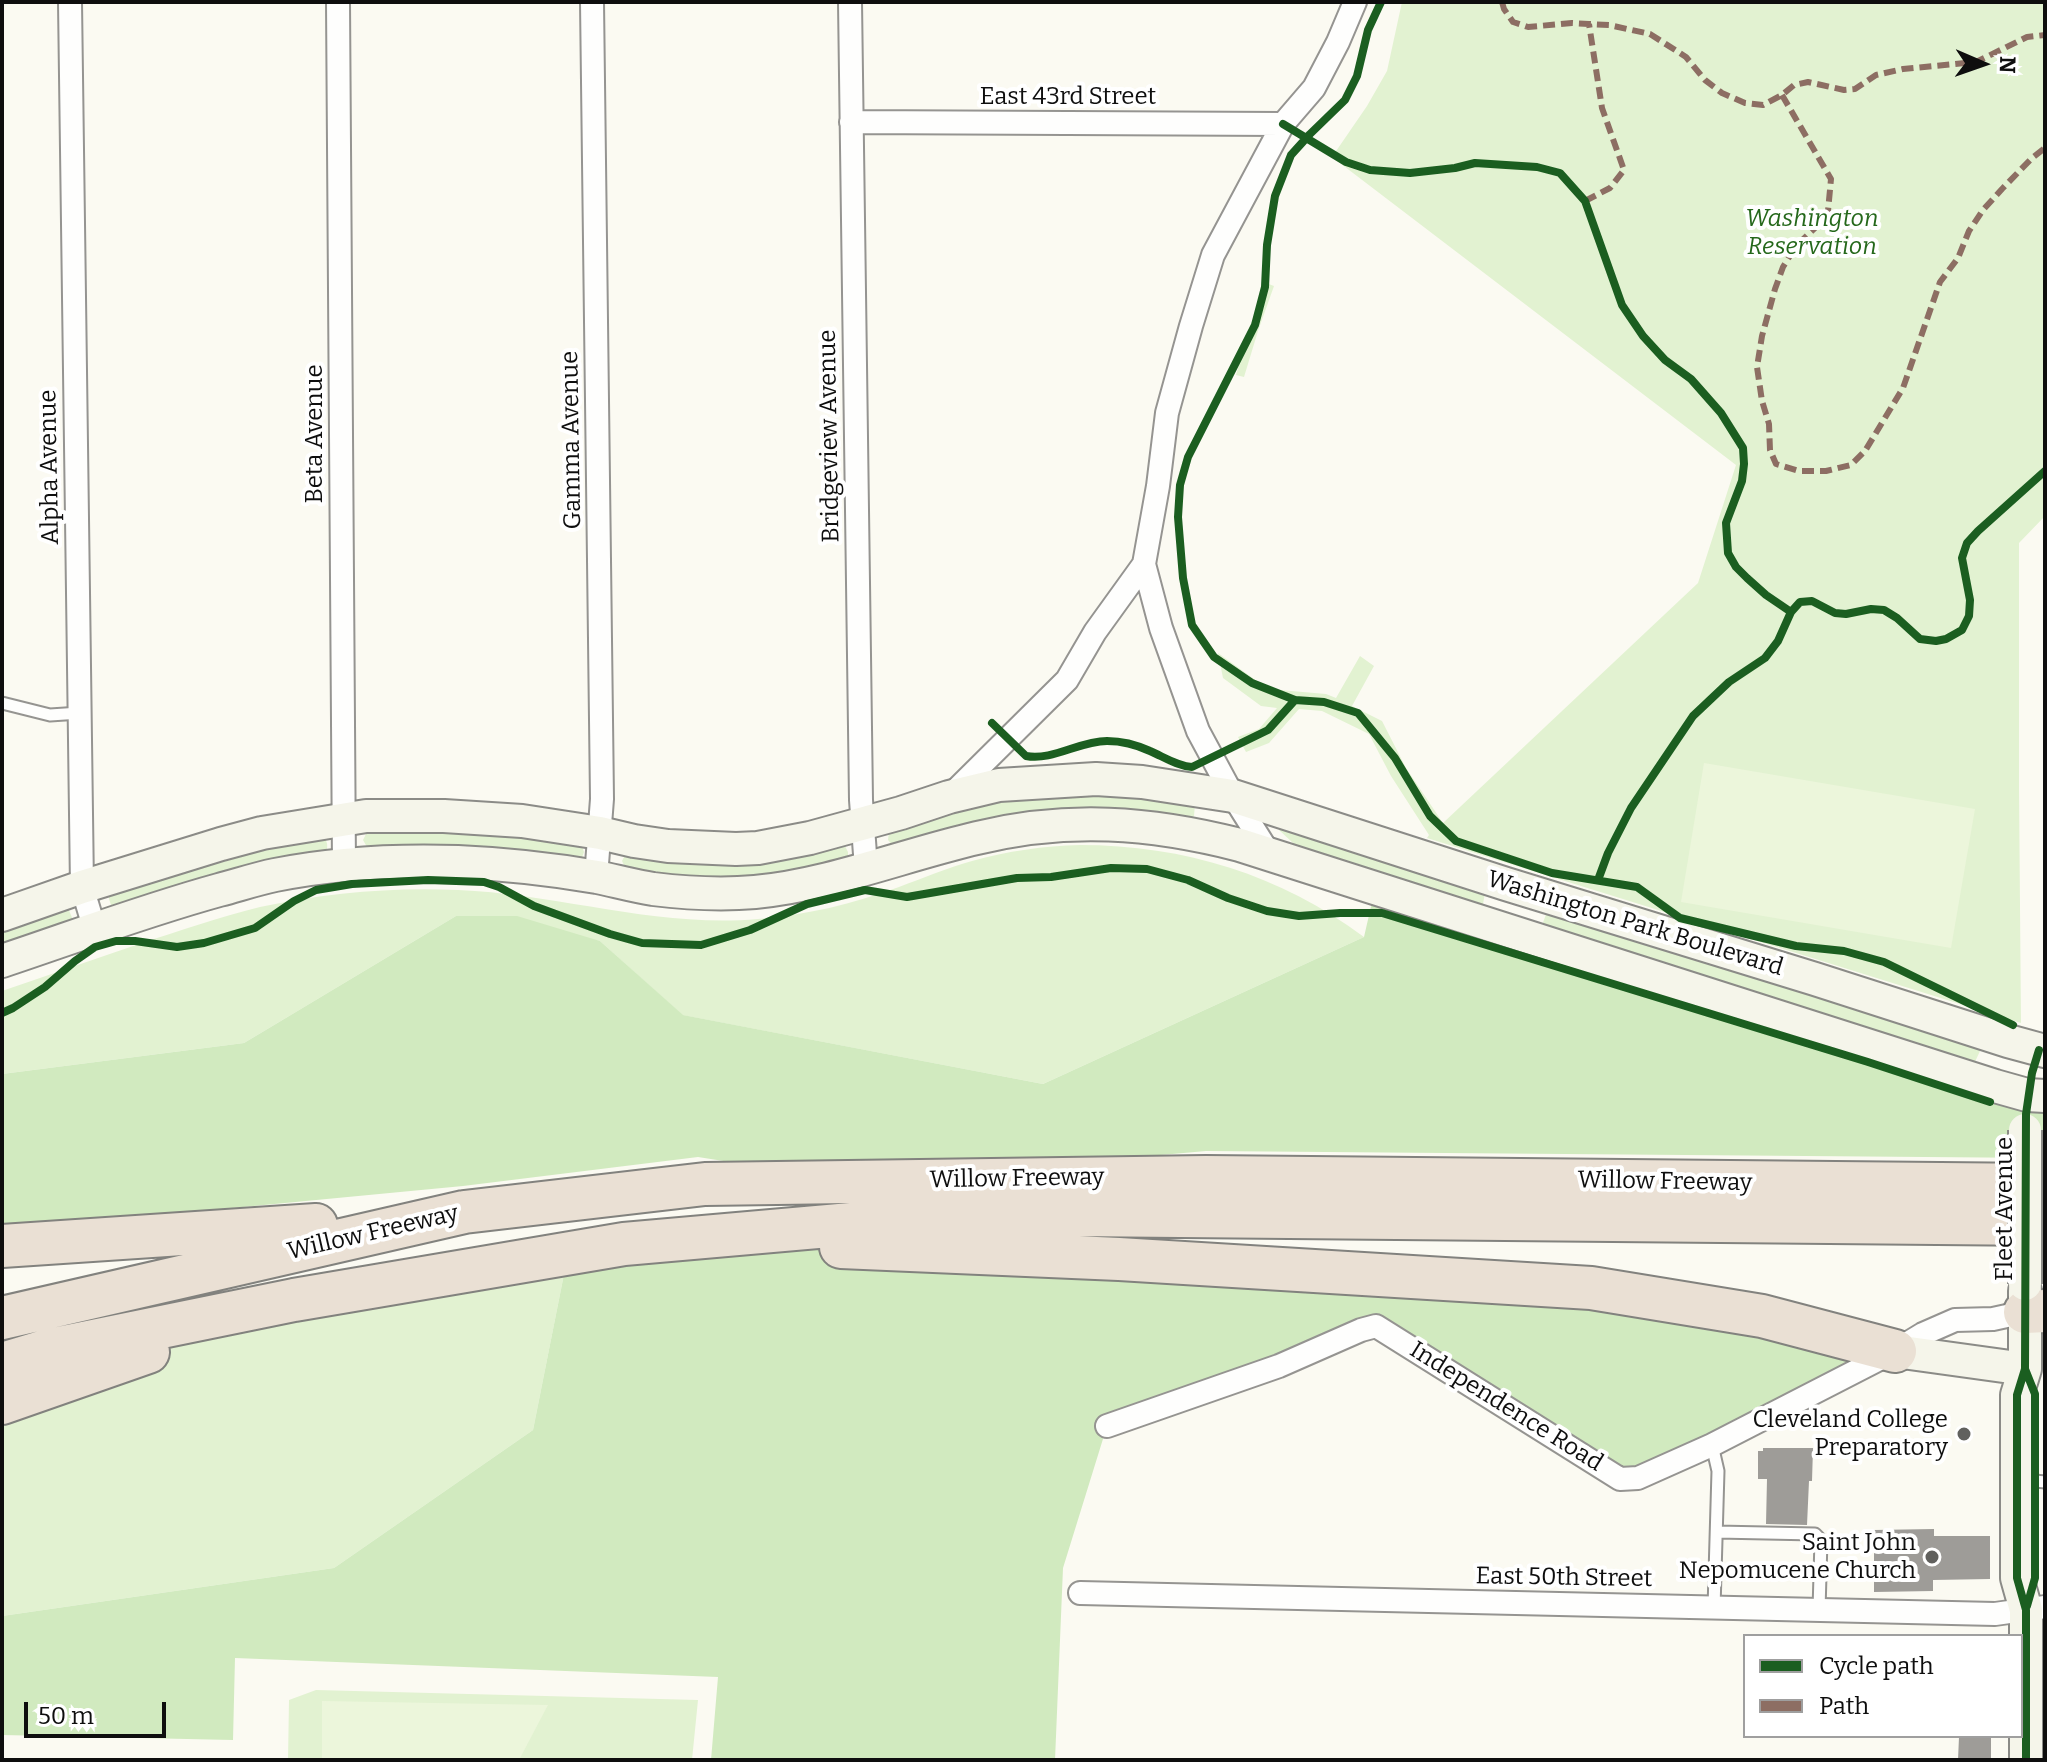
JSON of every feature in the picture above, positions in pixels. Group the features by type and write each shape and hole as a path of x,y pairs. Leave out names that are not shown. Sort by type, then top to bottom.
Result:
{"highway":[{"name":"Willow Freeway","path":"2,1318 464,1212 705,1184 1206,1177 2045,1185"},
{"path":"2,1246 464,1212"},
{"name":"Willow Freeway","path":"2,1364 49,1350 294,1300 624,1244 965,1214 2045,1224"},
{"path":"624,1244 848,1247 1119,1259 1591,1288 1762,1316 1895,1351"},
{"path":"2,1403 294,1300"}],"street":[{"name":"Alpha Avenue","path":"70,2 82,887 95,930"},
{"name":"Beta Avenue","path":"338,2 344,865"},
{"name":"Gamma Avenue","path":"592,2 601,714 600,833 596,877"},
{"name":"Bridgeview Avenue","path":"850,2 861,823 866,868"},
{"name":"Washington Park Boulevard","path":"1270,855 1198,731 1161,628 1144,564 1167,413 1213,255 1283,124 1314,88 1355,2"},
{"name":"East 43rd Street","path":"851,122 1283,124"},
{"name":"Washington Park Boulevard","path":"949,797 1067,680 1095,632 1144,564"},
{"name":"Washington Park Boulevard","path":"2,915 235,840 366,816 482,817 668,846 736,849 810,838 999,785 1096,779 1142,782 1233,796 2042,1051"},
{"name":"Washington Park Boulevard","path":"2,961 184,899 274,875 344,865 459,862 596,877 652,889 725,893 783,888 1012,830 1100,823 1195,835 1240,845 1979,1082 2036,1096"},
{"name":"Fleet Avenue","path":"2026,1760 2040,1482 2025,1130 2036,1096 2042,1051"},
{"name":"Independence Road","path":"1107,1426 1279,1366 1376,1326 1620,1479 1638,1478 1712,1445 1923,1334 1955,1320 1993,1319 2032,1303"},
{"path":"1895,1351 2035,1370"},
{"name":"Fleet Avenue","path":"2035,1370 2017,1395 2017,1578 2035,1608"},
{"name":"East 50th Street","path":"1080,1593 1995,1614 2035,1608"}],"lane":[{"path":"2,703 50,715 80,713"},
{"path":"1712,1445 1718,1471 1714,1608"},
{"path":"1717,1532 1815,1534 1821,1540 1819,1610"}],"green space":[{"name":"Washington Reservation","path":"1402,2 2045,2 2045,516 2019,543 2021,1023 1427,838 1429,835 1391,776 1369,734 1322,711 1299,709 1269,743 1246,752 1238,737 1259,729 1277,708 1261,706 1223,678 1218,653 1268,689 1326,694 1336,698 1360,656 1374,666 1352,706 1382,721 1406,768 1443,823 1698,583 1736,465 1332,157 1387,71"},
{"path":"1266,283 1274,286 1244,377 1236,375 1249,329"},
{"path":"1704,763 1975,809 1951,948 1681,902"},
{"path":"1091,788 1195,804 1194,816 1187,821 894,847 888,840 889,831 984,800"},
{"path":"1283,825 1485,893 1483,904 1470,908 1306,855 1279,830"},
{"path":"440,826 581,844 584,852 581,860 373,851 363,840 367,832 374,828"},
{"path":"323,836 327,844 326,853 120,909 111,905 109,899 109,893 219,853"},
{"path":"1080,845 1157,851 1230,868 1299,896 1364,937 1043,1084 682,1015 600,941 456,916 244,1043 2,1074 2,991 184,929 260,907 359,892 433,889 533,897 682,919 758,919 847,904 985,857"},
{"path":"845,846 848,852 848,859 839,866 717,882 626,869 622,861 625,855"},
{"path":"1375,889 2045,1096 2045,1158 1206,1151 857,1182 698,1157 463,1186 2,1230 2,1074 244,1043 456,916 517,916 600,941 683,1015 1043,1084 1364,937"},
{"path":"68,908 73,920 70,925 2,950 2,926"},
{"path":"1548,909 1963,1038 1980,1051 1974,1064 1541,928"},
{"path":"848,1247 1591,1288 1895,1351 1638,1478 1387,1332 1107,1426 1063,1568 1055,1760 711,1760 718,1677 235,1658 233,1740 2,1735 2,1616 334,1568 533,1430 568,1254"},
{"path":"568,1254 533,1430 334,1568 2,1616 2,1403 294,1300"},
{"path":"316,1690 698,1700 692,1760 288,1760 289,1700"},
{"path":"322,1701 548,1705 519,1760 322,1760"}],"building":[{"path":"1763,1448 1813,1448 1807,1525 1766,1524 1767,1479 1758,1479 1758,1451 1763,1451"},
{"name":"Saint John Nepomucene Church","path":"1934,1529 1934,1536 1990,1536 1990,1579 1933,1580 1933,1591 1874,1592 1874,1530"},
{"path":"1959,1738 1991,1738 1991,1760 1958,1760"}],"marked path":[{"path":"1502,2 1513,22 1528,27 1572,23 1609,25 1650,34 1686,57 1705,80 1722,93 1745,103 1763,105 1794,85 1808,82 1844,90 1855,89 1876,75 1903,69 1976,62 2027,37 2045,35"},
{"path":"1585,201 1610,188 1624,170 1602,108 1589,24"},
{"path":"1782,95 1831,179 1828,211 1796,246 1783,267 1762,336 1757,367 1769,424 1770,450 1776,464 1799,471 1826,471 1851,465 1865,451 1903,388 1940,282 1958,258 1969,231 2002,189 2045,148"}],"cycle path":[{"path":"1381,2 1368,30 1357,76 1345,100 1291,155 1275,196 1267,245 1265,287 1255,325 1188,457 1180,485 1178,517 1183,578 1192,625 1214,657 1252,683 1295,700 1324,702 1358,713 1395,758 1430,816 1456,841 1552,873 1637,887 1680,918 1796,946 1844,951 1884,962 2013,1025"},
{"path":"1283,124 1346,162 1370,170 1410,173 1475,163 1537,167 1560,173 1585,201 1622,305 1643,336 1665,360 1691,379 1721,413 1743,448 1742,481 1726,523 1728,553 1747,578 1791,612"},
{"path":"1598,880 1631,808 1693,716 1729,682 1765,658 1800,602 1812,601 1835,613 1884,610 1920,639 1946,639 1962,630 1969,616 1970,600 1962,558 1967,543 2045,471"},
{"path":"992,723 1026,756 1046,756 1086,744 1113,741 1140,747 1192,767 1268,730 1295,700"},
{"path":"2,1013 45,987 95,947 116,941 177,947 204,943 255,928 316,890 352,884 428,880 484,882 534,906 610,934 642,943 701,945 750,930 807,904 865,890 907,897 1017,878 1051,877 1111,868 1147,869 1188,880 1267,911 1299,916 1382,913 1990,1102"},
{"path":"2026,1760 2026,1610 2017,1578 2017,1395 2025,1369 2026,1114 2039,1050"},
{"path":"2025,1369 2035,1394 2035,1578 2027,1606"}],"place":[{"name":"Cleveland College Preparatory","path":"1964,1434"},
{"name":"Saint John Nepomucene Church","path":"1932,1557"}]}
